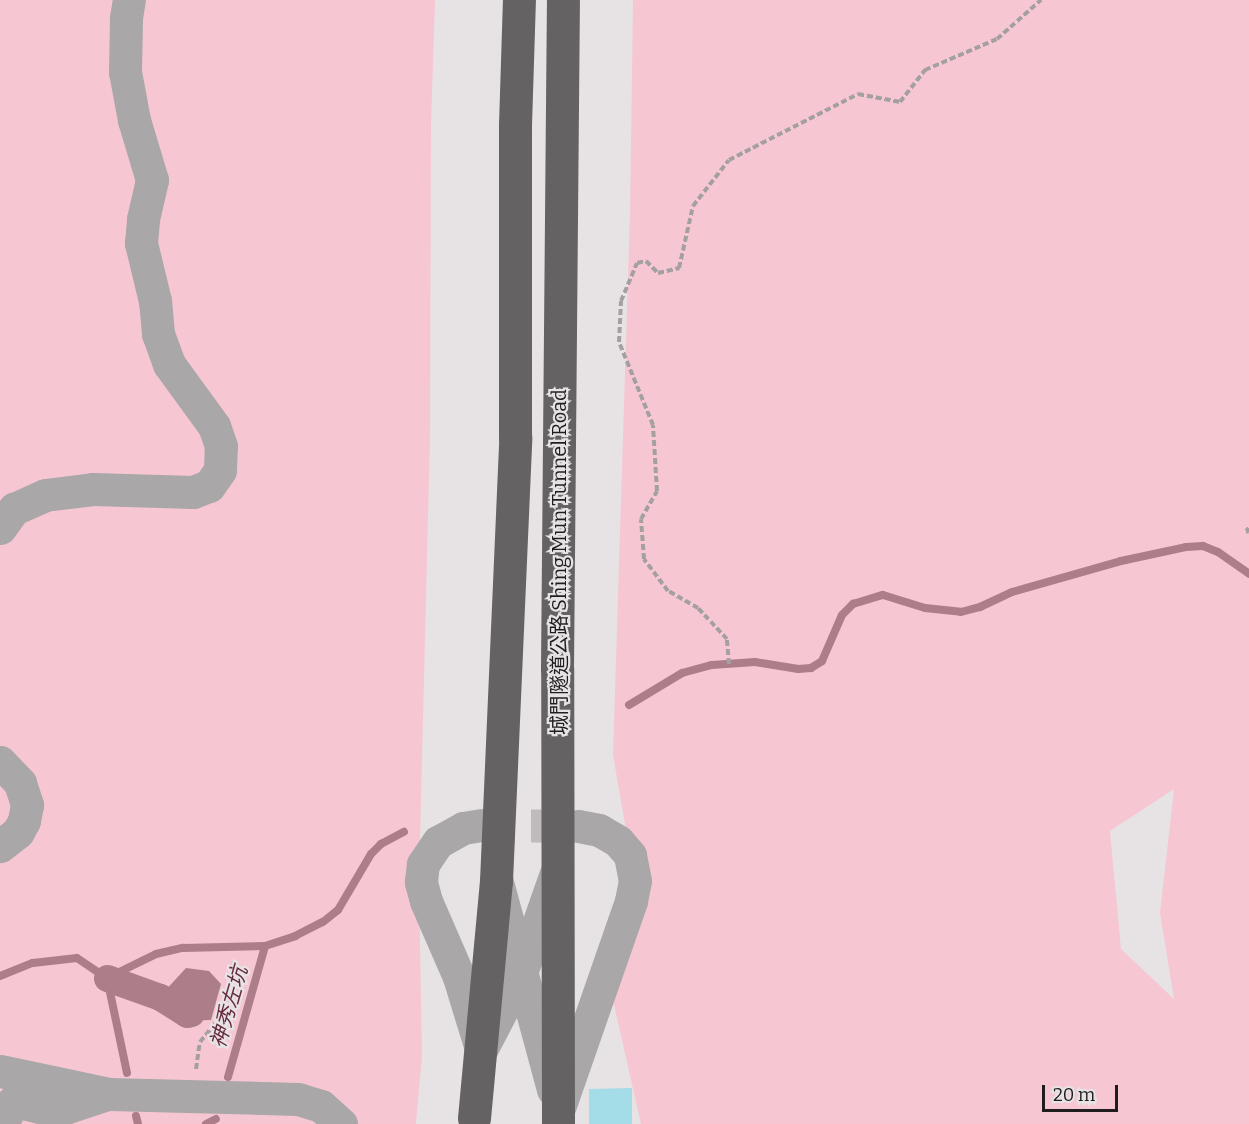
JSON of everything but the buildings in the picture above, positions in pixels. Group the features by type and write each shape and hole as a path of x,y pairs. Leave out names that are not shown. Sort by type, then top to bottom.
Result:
{"highway":[{"path":"474,1118 496,881 514,437 515,125 519,0"},
{"name":"城門隧道公路 Shing Mun Tunnel Road","path":"558,1117 557,868 563,0"}],"lane":[{"path":"0,528 14,509 28,501 73,491 111,489 193,492 214,481 221,463 221,446 214,426 169,364 158,334 155,301 141,243 143,219 152,180 134,120 125,72 125,29 129,0"},
{"path":"0,492 47,487 73,491"},
{"path":"0,762 20,783 27,805 24,822 18,832 0,846"},
{"path":"481,1050 459,977 426,901 421,882 423,864 438,842 463,828 482,825"},
{"path":"558,1117 632,901 635,881 630,855 618,841 599,830 578,826"},
{"path":"481,1050 521,973 557,868"},
{"path":"496,881 558,1117"},
{"path":"0,1071 107,1094 298,1099 321,1106 341,1124"},
{"path":"8,1114 8,1106 14,1101 62,1108 107,1094"}],"path":[{"path":"729,664 727,639 698,608 668,591 644,559 641,519 657,491 653,425 619,342 621,301 637,263 646,261 658,273 679,268 693,206 729,160 858,94 900,102 925,70 997,39 1041,0"},
{"path":"193,1097 200,1042 225,1011 234,962"}],"shaded area":[{"path":"0,0 435,0 431,124 430,436 419,883 422,1056 416,1124 0,1124"},
{"path":"633,0 1249,0 1249,1124 641,1124 610,987 633,870 613,755 630,213","holes":["1174,789 1160,913 1174,999 1121,949 1110,831"]},
{"path":"186,968 209,971 221,984 211,1020 178,1021 151,1006"}],"waterway":[{"path":"629,705 682,673 712,665 755,662 798,669 811,668 822,661 842,615 853,604 883,595 925,608 961,612 980,607 1012,592 1121,561 1186,547 1203,546 1218,552 1249,574"},
{"path":"0,976 33,963 77,958 107,978 156,954 183,948 265,946 295,936 323,922 338,910 371,854 381,844 404,832"},
{"name":"神秀左坑","path":"228,1077 265,946"},
{"name":"神秀左坑","path":"107,978 127,1073"},
{"path":"107,978 160,997 187,1014 191,1013"},
{"name":"神秀左坑","path":"136,1116 138,1124"},
{"name":"神秀左坑","path":"206,1124 216,1119"}],"tunnel":[{"path":"482,825 578,826"}]}
